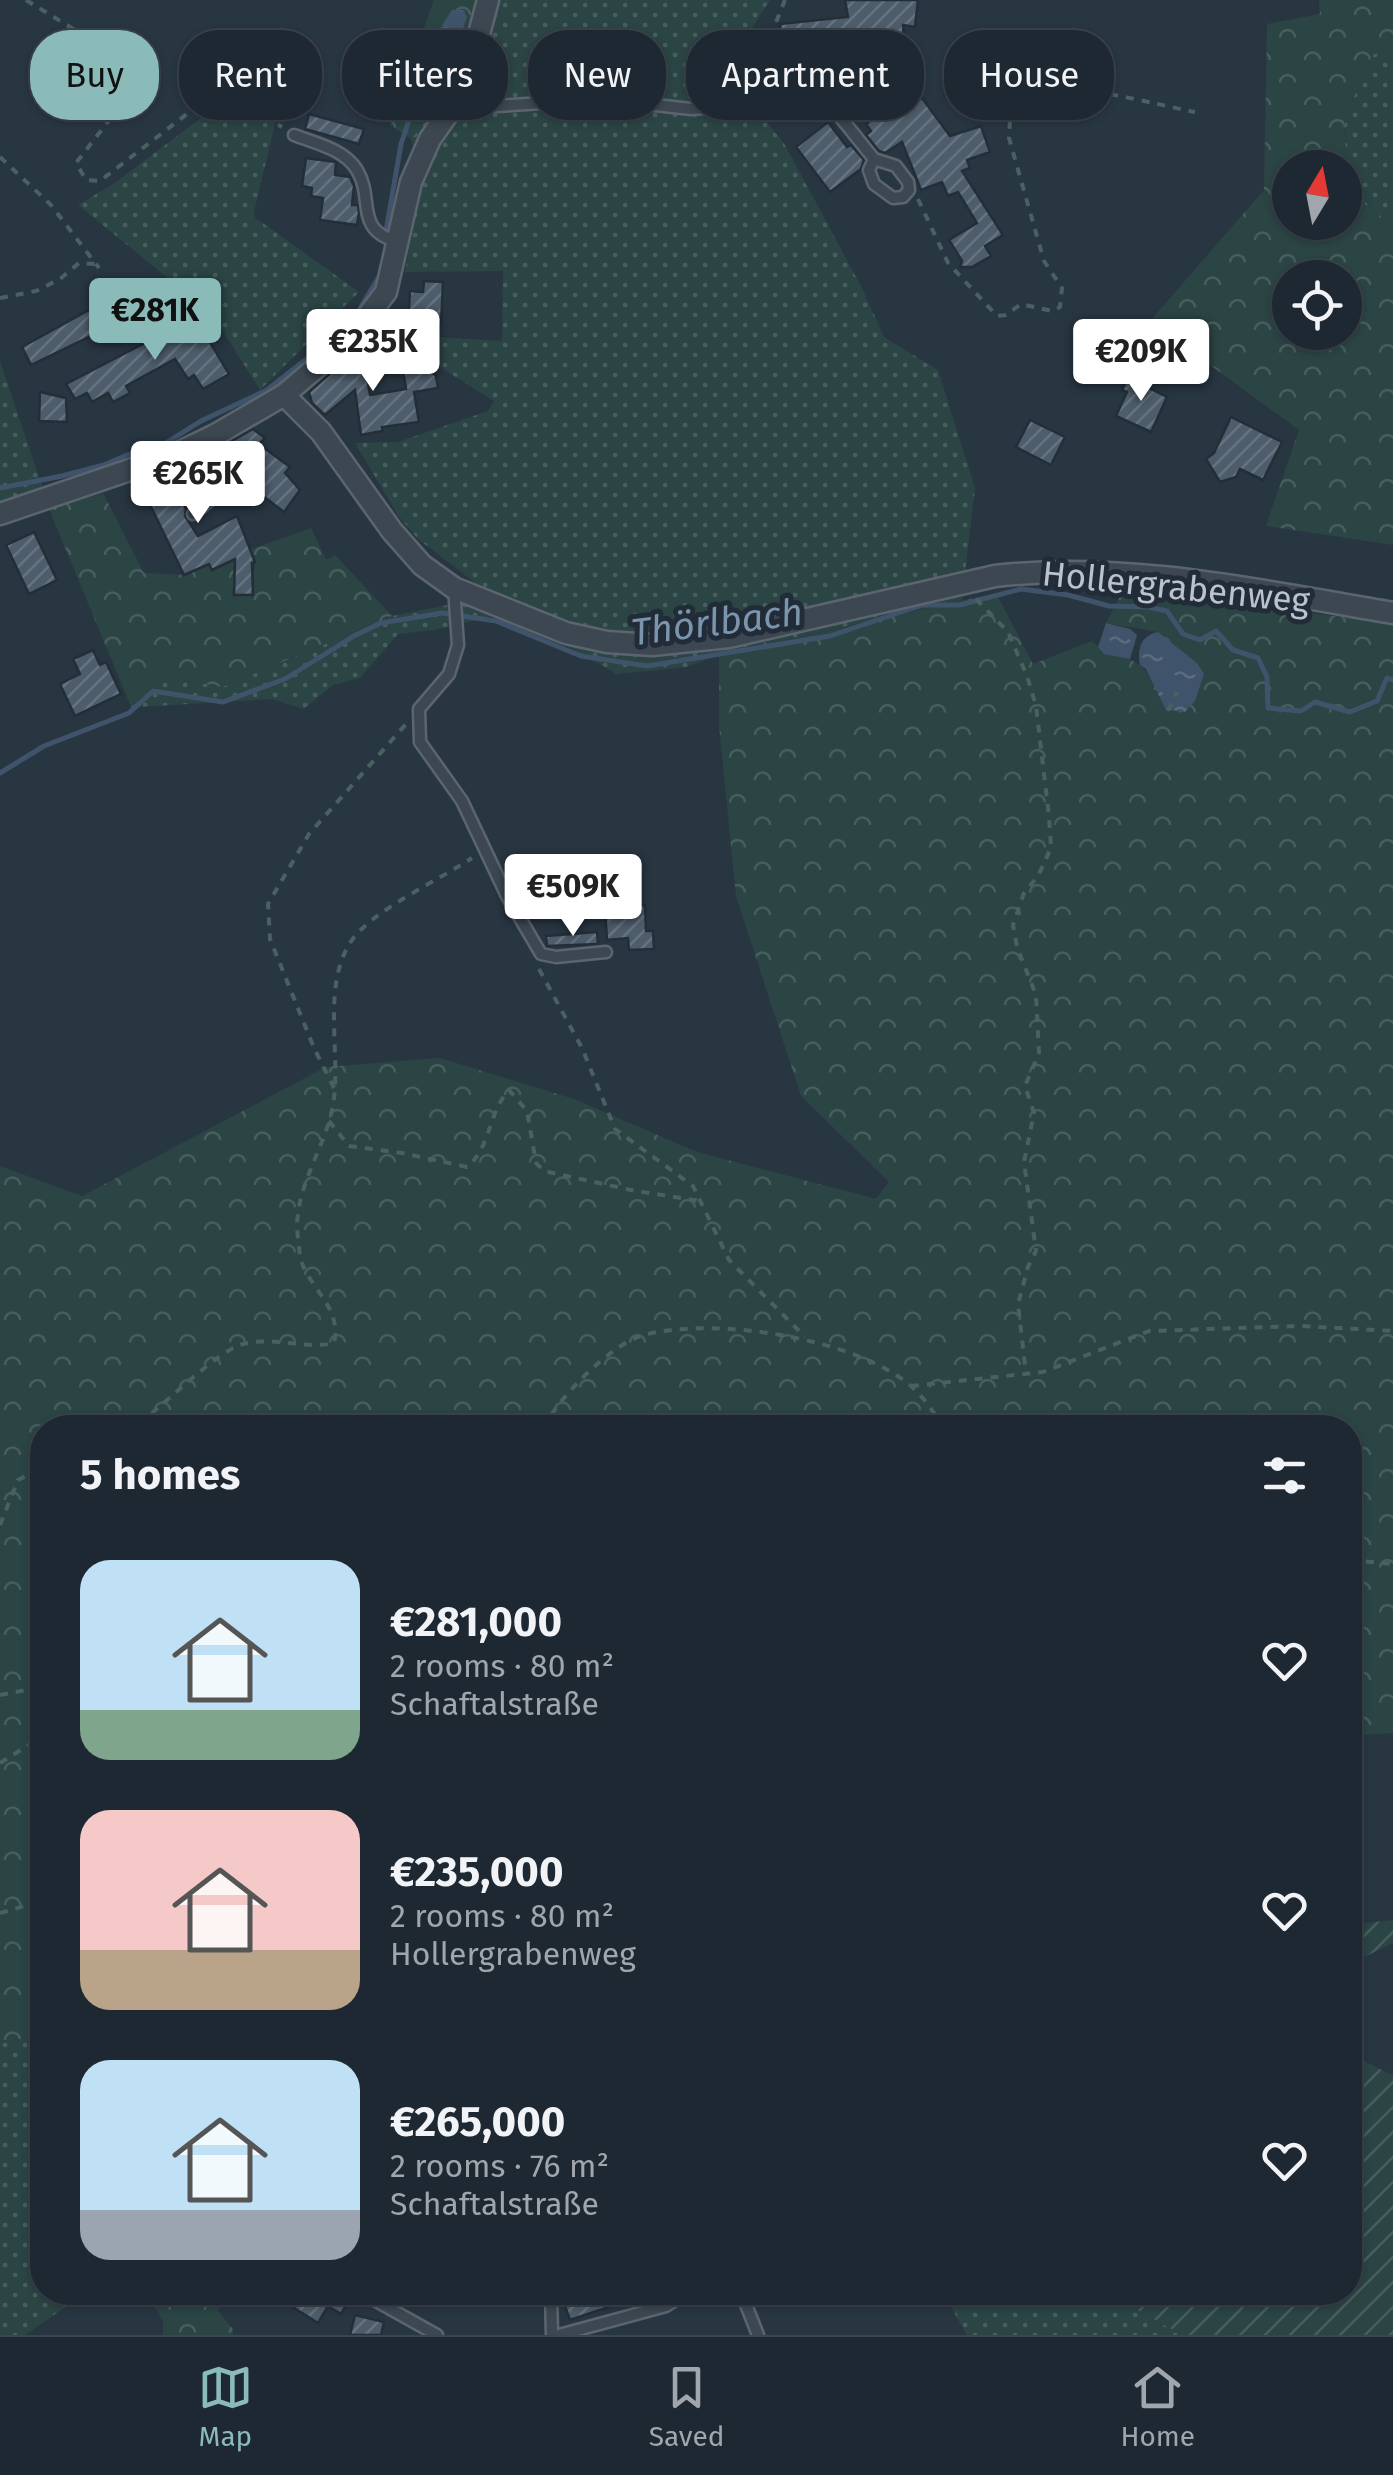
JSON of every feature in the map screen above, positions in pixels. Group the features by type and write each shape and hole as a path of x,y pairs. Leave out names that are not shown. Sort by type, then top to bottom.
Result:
{"street":[{"path":"481,30 488,0"},
{"path":"0,514 174,456 284,395 352,338 386,292 411,182 430,139 444,120"},
{"name":"Hollergrabenweg","path":"284,395 321,432 392,532 454,597 607,642 652,645 729,637 994,576 1037,571 1123,575 1393,612"}],"lane":[{"path":"508,105 636,103 690,109 803,101 838,112 874,159"},
{"path":"294,135 342,154 356,168 374,229 382,237 398,242"},
{"path":"193,514 228,486 216,455 216,434"},
{"path":"454,597 458,645 449,674 419,710 420,742 462,800 542,954 556,958 606,952"},
{"path":"383,2305 436,2335"},
{"path":"552,2305 556,2335 668,2305"},
{"path":"746,2305 758,2335"}],"path":[{"path":"26,0 106,49 126,67 124,101 76,162 86,180 100,181 209,97 237,101 294,135"},
{"path":"773,30 784,0"},
{"path":"915,193 948,263 997,316 1021,304 1052,311 1060,306 1062,288 1044,262 1009,138 1010,117 1017,99 1030,90 1058,86 1196,112"},
{"path":"0,156 51,205 98,266 79,263 60,279 36,291 0,298"},
{"path":"978,604 1008,632 1036,706 1051,848 1024,894 1013,925 1016,947 1036,994 1039,1053 1025,1086 1034,1114 1024,1162 1036,1251 1018,1304 1026,1374"},
{"path":"1168,710 1177,692"},
{"path":"335,1089 270,940 268,904 309,834 419,710"},
{"path":"152,1415 240,1345 334,1343 334,1314 302,1266 297,1233 313,1158 329,1121 335,1089 342,962 352,940 375,918 476,855 482,839"},
{"path":"531,955 582,1048 615,1129 693,1186 729,1260 805,1337"},
{"path":"329,1121 349,1146 467,1167 478,1158 501,1098 509,1090 527,1111 536,1163 544,1170 700,1201"},
{"path":"911,1386 1043,1372 1149,1332 1301,1326 1393,1331"},
{"path":"554,1415 600,1360 641,1335 714,1329 805,1337 866,1359 911,1386 934,1415"},
{"path":"0,1526 18,1480 30,1473"},
{"path":"1362,1561 1393,1564"},
{"path":"0,1695 30,1691"},
{"path":"0,1764 30,1744"},
{"path":"0,1913 30,1904"}],"green space":[{"path":"434,0 502,0 477,12 470,30 453,30 442,25 439,30 423,30"},
{"path":"502,0 770,0 751,30 686,30 686,120 765,120 785,145 884,337 938,370 975,488 962,600 719,655 687,667 617,674 556,640 494,616 398,634 360,678 333,685 304,709 272,699 138,707 129,713 162,676 222,687 392,616 468,601 478,585 418,539 399,517 355,443 398,442 488,411 494,401 443,369 364,346 373,333 502,341 503,271 405,272 420,185 411,139 426,120 508,120 508,30 470,30 477,12"},
{"path":"1319,0 1393,0 1393,47 1372,55 1344,120 1346,150 1272,150 1272,240 1362,240 1362,202 1393,225 1393,545 1266,526 1299,430 1150,321 1264,190 1267,24 1320,14"},
{"path":"1393,47 1393,225 1362,202 1362,150 1346,150 1344,120 1372,55"},
{"path":"198,120 276,120 253,216 359,292 260,390 212,314 78,205 113,184"},
{"path":"392,120 426,120 411,139 390,125"},
{"path":"0,361 43,489 0,504"},
{"path":"103,493 144,573 184,575 209,564 213,570 228,563 224,554 230,551 235,562 234,595 252,595 255,562 249,550 311,528 326,560 335,555 392,616 222,687 162,676 132,709 49,509"},
{"path":"1124,588 1393,624 1393,1733 1362,1735 1362,1415 30,1415 30,2038 0,2041 0,1166 82,1196 326,1067 440,1058 574,1099 697,1152 876,1199 889,1182 801,1096 736,896 719,725 719,655 996,593 1033,664 1092,641 1106,652 1142,667 1166,710 1171,712 1197,663 1158,632 1106,623"},
{"path":"1393,1920 1393,1943 1362,1958 1362,1924"},
{"path":"30,2038 30,2305 69,2305 25,2335 0,2335 0,2041"},
{"path":"1362,2061 1393,2075 1393,2335 1182,2335 1128,2305 1362,2305"},
{"path":"154,2305 219,2305 218,2311 233,2329 233,2335 163,2335 163,2321"},
{"path":"950,2305 1128,2305 1182,2335 967,2335"}],"water":[{"path":"452,10 464,10 467,17 462,30 440,30"},
{"path":"1106,623 1130,629 1137,635 1130,659 1104,654 1098,647"},
{"path":"1158,632 1197,663 1204,674 1195,701 1185,712 1166,710 1146,669 1140,665 1142,644"}],"building":[{"path":"845,0 918,0 915,27 903,25 903,30 780,30 780,24 848,17"},
{"path":"924,101 950,136 981,126 990,152 967,160 970,168 962,171 1003,235 985,246 991,256 972,267 960,267 962,261 949,240 977,223 958,192 948,196 942,182 921,190 902,142 885,153 879,151 866,135 871,131 866,124 872,120 924,120"},
{"path":"322,118 364,129 359,144 305,129 307,120"},
{"path":"828,122 847,147 851,145 864,160 861,169 830,192 796,147"},
{"path":"306,158 336,162 335,175 350,177 354,186 352,205 358,205 357,225 320,220 323,198 311,196 312,188 302,186"},
{"path":"424,281 443,282 441,325 408,323 410,291 423,292"},
{"path":"98,305 109,327 31,365 22,347"},
{"path":"195,317 229,374 203,389 194,375 188,379 175,359 126,386 130,393 113,402 108,393 92,402 87,393 75,399 66,384"},
{"path":"362,347 370,395 406,389 402,364 417,361 418,366 425,365 436,376 438,388 414,392 419,422 382,427 382,431 361,435 355,390 325,415 312,403 309,392 342,363 351,362 350,357"},
{"path":"1129,373 1167,397 1151,432 1116,416 1127,392 1122,390"},
{"path":"40,392 66,398 67,422 39,421"},
{"path":"1231,417 1282,442 1263,480 1240,469 1236,477 1220,482 1206,459 1214,453"},
{"path":"1030,420 1065,437 1051,465 1016,447"},
{"path":"253,429 265,438 259,444 290,467 285,473 300,490 284,512 233,473 225,454 225,445"},
{"path":"207,454 215,478 179,495 185,516 198,536 237,516 255,562 253,595 234,595 235,559 212,570 209,564 184,575 140,484"},
{"path":"34,532 57,580 29,594 6,545"},
{"path":"93,650 100,665 106,662 121,694 75,716 60,684 80,674 73,659"},
{"path":"645,905 646,931 653,931 654,949 629,950 628,938 607,940 605,908"},
{"path":"597,932 598,944 547,946 546,936"},
{"path":"290,2305 346,2305 341,2314 328,2306 318,2323"},
{"path":"565,2305 614,2305 570,2320"},
{"path":"355,2315 384,2322 381,2335 350,2335"}],"waterway":[{"path":"386,231 401,144 409,120"},
{"path":"0,488 62,476 156,449 201,421 267,390 355,317 380,275"},
{"name":"Thörlbach","path":"0,773 44,746 129,713 153,691 223,702 285,679 381,623 442,613 496,621 581,656 647,666 830,636 922,605 960,605 1021,589 1068,595 1109,606 1167,611 1183,634 1200,640 1216,631 1233,650 1258,658 1267,677 1268,708 1301,711 1315,702 1350,712 1377,701 1387,678 1393,680"}]}
